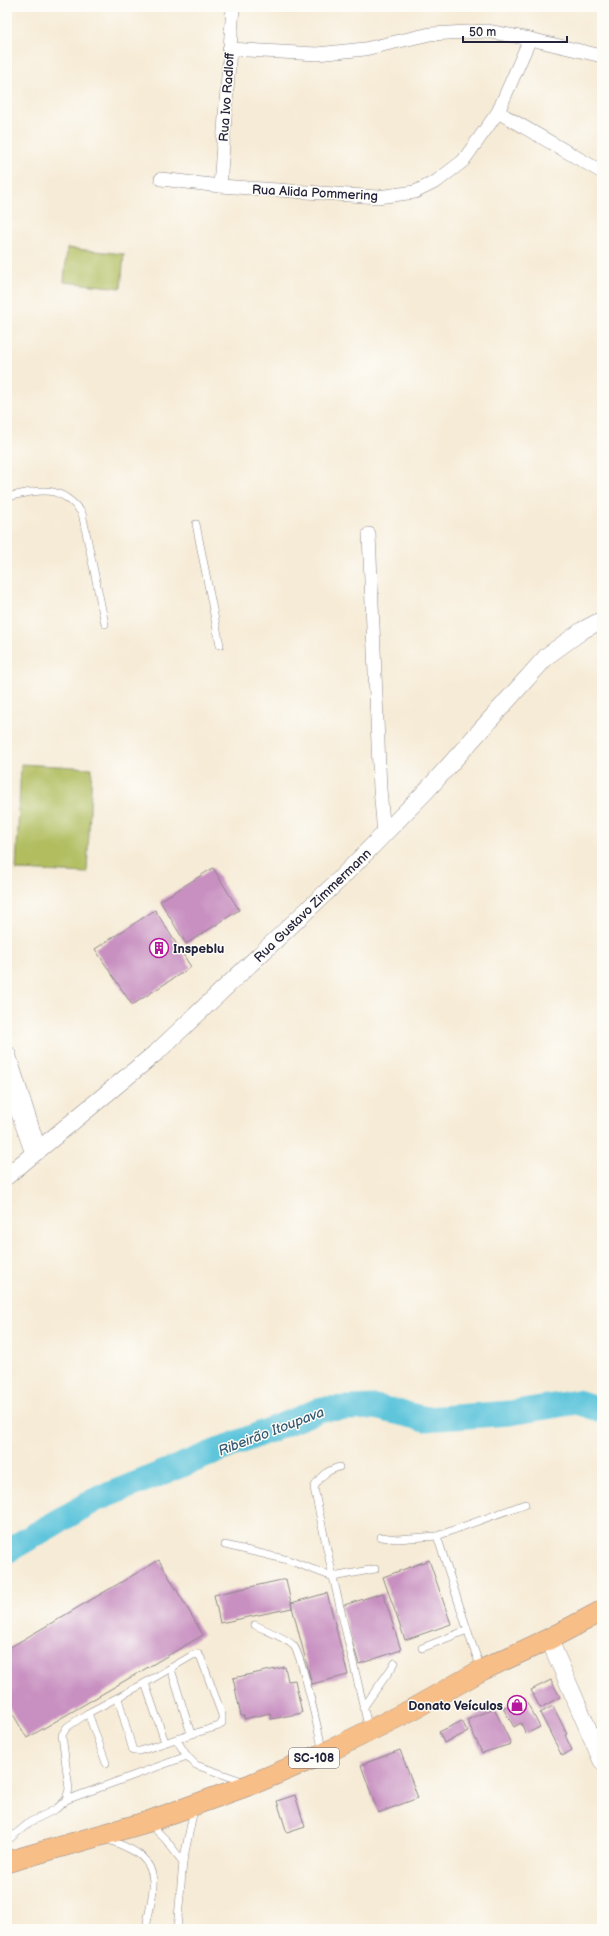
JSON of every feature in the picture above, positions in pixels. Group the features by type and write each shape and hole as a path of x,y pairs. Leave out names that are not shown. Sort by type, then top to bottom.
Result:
{"main road":[{"name":"SC-108","path":"7,1862 147,1822 252,1784 323,1754 369,1732 482,1670 602,1611"}],"street":[{"name":"Rua Ivo Radloff","path":"220,186 233,7"},
{"path":"230,50 317,54 365,49 430,34 487,31 530,38 602,56"},
{"name":"Rua Alida Pommering","path":"161,179 220,186 378,197 415,192 437,181 463,161 498,112 530,38"},
{"path":"498,112 602,172"},
{"path":"368,534 384,834"},
{"name":"Rua Gustavo Zimmermann","path":"7,1176 158,1051 313,906 384,834 428,789 547,656 561,645 602,620"},
{"path":"7,1054 34,1154"},
{"path":"549,1638 602,1761"}],"lane":[{"path":"7,497 38,490 53,491 74,503 82,513 105,624"},
{"path":"196,524 220,645"},
{"path":"7,1092 34,1154"},
{"path":"340,1467 328,1471 318,1478 314,1488 369,1732"},
{"path":"382,1537 397,1539 437,1536 525,1504"},
{"path":"437,1536 467,1630 482,1670"},
{"path":"225,1545 288,1560 333,1577 375,1569"},
{"path":"254,1625 285,1640 297,1649 308,1688 323,1754"},
{"path":"422,1648 467,1630"},
{"path":"66,1800 69,1789 62,1735 67,1727 88,1713 145,1684 193,1655 198,1654 201,1658 222,1715 221,1725 176,1738 140,1751 133,1751 118,1698"},
{"path":"363,1708 395,1663"},
{"path":"170,1669 192,1734"},
{"path":"145,1684 165,1742"},
{"path":"88,1713 106,1763"},
{"path":"176,1738 187,1756 196,1765 252,1784"},
{"path":"7,1841 30,1822 56,1809 66,1800 187,1756"},
{"path":"177,1929 183,1862 195,1805"},
{"path":"147,1822 166,1840 183,1862"},
{"path":"99,1836 141,1855 150,1866 154,1879 146,1929"}],"green space":[{"path":"67,248 124,254 121,288 64,282"},
{"path":"21,764 92,768 87,873 16,870"}],"building":[{"path":"213,868 239,910 186,944 160,901"},
{"path":"155,910 191,967 132,1005 95,949"},
{"path":"159,1560 203,1635 27,1738 7,1704 7,1649"},
{"path":"429,1560 451,1624 405,1640 383,1577"},
{"path":"286,1579 292,1608 220,1623 214,1595"},
{"path":"327,1593 348,1675 312,1684 291,1603"},
{"path":"383,1593 401,1650 359,1664 341,1606"},
{"path":"285,1667 288,1681 295,1680 302,1713 271,1719 270,1713 244,1719 244,1716 241,1716 233,1678"},
{"path":"551,1680 560,1697 540,1708 531,1690"},
{"path":"524,1697 540,1727 526,1734 521,1723 514,1727 503,1708"},
{"path":"553,1706 567,1734 565,1735 572,1750 562,1756 540,1713"},
{"path":"494,1708 511,1744 482,1753 467,1720"},
{"path":"462,1721 468,1732 444,1743 439,1732"},
{"path":"400,1750 418,1798 378,1813 361,1765"},
{"path":"295,1795 305,1827 287,1833 277,1801"}],"waterway":[{"name":"Ribeirão Itoupava","path":"7,1551 95,1500 322,1409 375,1407 426,1419 510,1413 577,1402 602,1410"}],"place":[{"name":"Inspeblu","path":"159,948"},
{"name":"Donato Veículos","path":"517,1705"}]}
